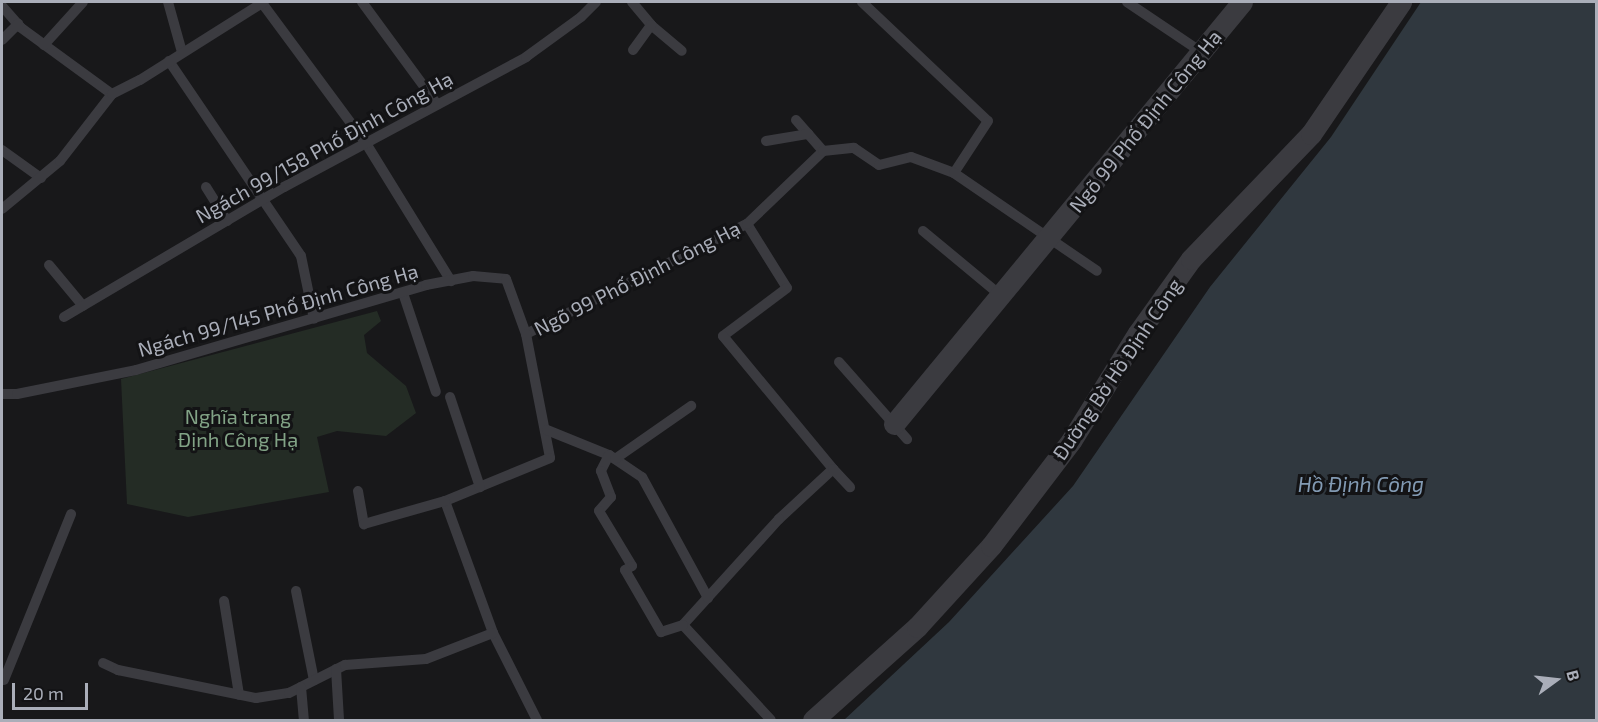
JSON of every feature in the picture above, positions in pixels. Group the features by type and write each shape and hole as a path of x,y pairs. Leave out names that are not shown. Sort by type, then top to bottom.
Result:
{"street":[{"name":"Ngõ 99 Phố Định Công Hạ","path":"901,431 1000,295 1048,240 1242,2"},
{"name":"Đường Bờ Hồ Định Công","path":"813,720 917,627 991,546 1071,441 1138,333 1191,259 1311,134 1401,2"}],"lane":[{"path":"65,2 75,11"},
{"path":"44,45 83,2"},
{"path":"168,2 182,52"},
{"path":"2,209 41,178 80,140 112,94 263,2 367,145 451,281"},
{"path":"362,2 436,104"},
{"name":"Ngách 99/158 Phố Định Công Hạ","path":"64,317 264,200 367,145 436,104 526,57 581,17 596,2"},
{"path":"632,2 651,25 682,51"},
{"path":"862,2 988,121 954,173"},
{"path":"1127,2 1200,51"},
{"path":"2,6 18,24 44,45 112,94"},
{"path":"2,40 18,24"},
{"path":"633,50 651,25"},
{"path":"169,61 301,256 314,319"},
{"path":"796,120 823,151 854,148 879,165 911,157 954,173 1048,240 1097,271"},
{"path":"766,141 807,134"},
{"path":"2,150 41,178"},
{"name":"Ngõ 99 Phố Định Công Hạ","path":"526,334 747,224 823,151"},
{"path":"206,187 227,221"},
{"path":"747,224 787,288 723,336 850,487"},
{"path":"923,231 1000,295"},
{"path":"50,265 83,306"},
{"name":"Ngách 99/145 Phố Định Công Hạ","path":"2,393 17,394 136,370 403,293 488,275 506,279 526,334"},
{"path":"403,293 436,392"},
{"path":"358,490 364,524 445,501 550,458 547,430 526,334"},
{"path":"839,362 901,431"},
{"path":"450,397 480,487"},
{"path":"691,406 612,457 601,471 611,497 599,511 632,566 625,570 661,632 683,625 779,519 833,469"},
{"path":"547,430 612,457 642,477 708,598"},
{"path":"445,501 493,633 537,720"},
{"path":"4,680 5,664 71,514"},
{"path":"296,591 314,680"},
{"path":"224,602 239,695"},
{"path":"683,625 771,720"},
{"path":"103,663 118,670 256,698 302,687 345,665 426,659 493,633"},
{"path":"336,669 339,720"},
{"path":"302,687 304,720"}],"green space":[{"name":"Nghĩa trang Định Công Hạ","path":"377,311 381,321 364,335 367,353 406,386 416,413 386,436 337,431 317,437 329,492 188,517 127,504 121,379"}],"water":[{"name":"Hồ Định Công","path":"1421,2 1596,2 1596,720 844,720 949,622 1073,486 1210,287 1331,137"}]}
